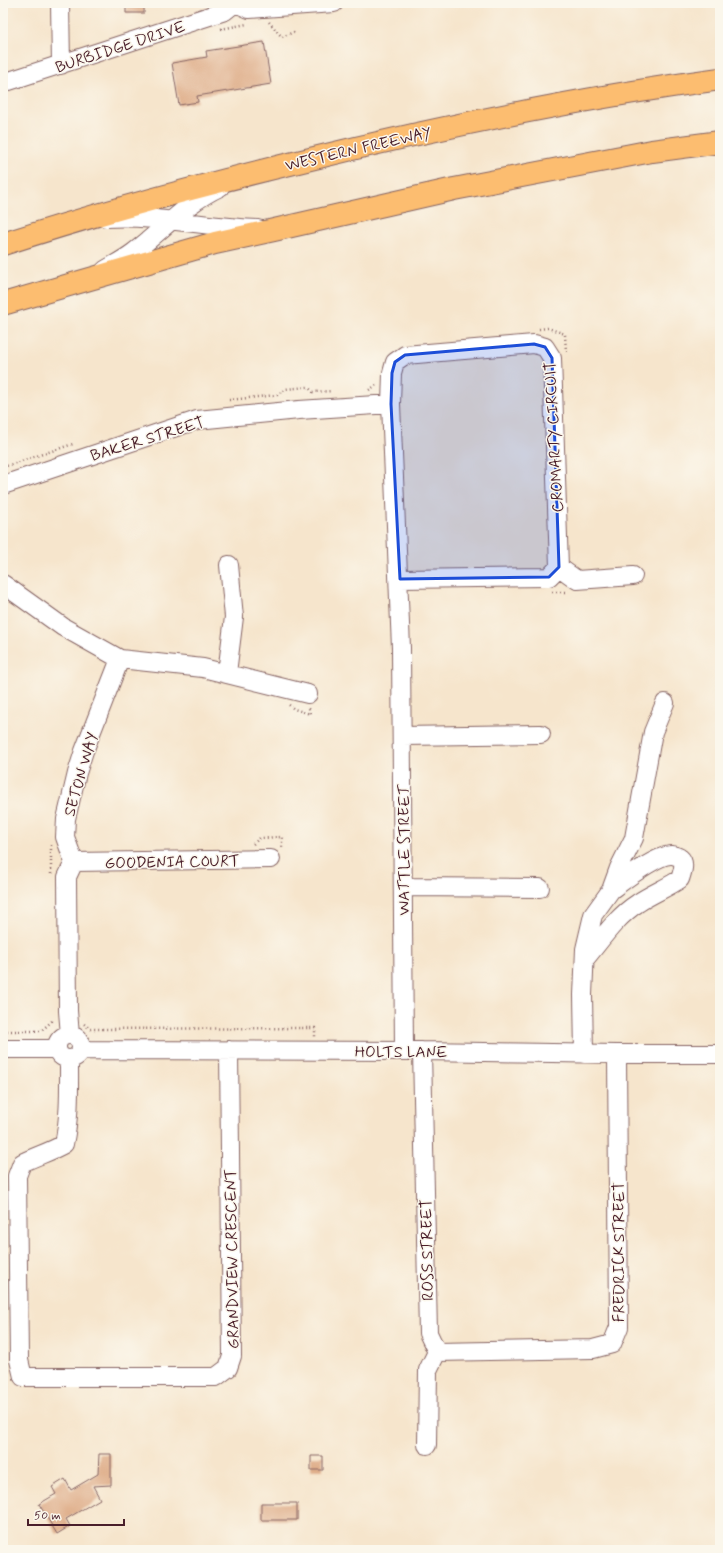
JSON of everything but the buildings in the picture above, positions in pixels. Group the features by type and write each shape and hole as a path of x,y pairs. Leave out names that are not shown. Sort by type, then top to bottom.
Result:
{"highway":[{"name":"WESTERN FREEWAY","path":"3,244 202,185 356,147 495,116 638,90 720,79"},
{"path":"3,304 215,243 462,187 652,151 720,142"}],"street":[{"path":"60,3 61,65"},
{"path":"235,3 249,9 334,3"},
{"name":"BURBIDGE DRIVE","path":"3,83 225,11 235,3"},
{"path":"94,278 133,253 192,203 208,192 252,173"},
{"path":"80,220 126,217 274,230"},
{"name":"CROMARTY CIRCUIT","path":"402,648 391,404 392,373 395,362 405,355 534,344 545,347 552,358 559,567"},
{"name":"BAKER STREET","path":"3,485 197,420 299,410 391,404"},
{"path":"227,673 234,617 229,565"},
{"path":"400,579 549,576 559,567 577,580 633,576"},
{"path":"4,586 63,627 120,659 203,668 308,694"},
{"name":"WATTLE STREET","path":"402,648 404,1051"},
{"name":"SETON WAY","path":"74,862 65,837 66,819 76,773 120,659"},
{"path":"584,1054 585,949 594,915 611,890 619,868 634,838 652,732 666,703"},
{"path":"402,736 541,734"},
{"path":"584,960 610,927 637,904 667,888 680,879 683,863 681,858 673,854 662,856 611,890"},
{"name":"GOODENIA COURT","path":"74,862 271,859"},
{"path":"69,1053 59,1040 64,1036 70,1035 68,1011 67,877 74,862"},
{"path":"403,887 540,888"},
{"name":"HOLTS LANE","path":"3,1049 69,1053 229,1050 720,1054"},
{"name":"GRANDVIEW CRESCENT","path":"69,1053 69,1101 64,1144 50,1152 22,1163 17,1176 19,1360 23,1377 216,1377 228,1368 232,1356 229,1050"},
{"name":"ROSS STREET","path":"422,1051 428,1333 437,1352"},
{"name":"FREDRICK STREET","path":"437,1352 593,1350 612,1344 619,1327 617,1054"},
{"path":"427,1445 428,1370 437,1352"}],"path":[{"path":"268,20 282,37 296,31"},
{"path":"218,30 248,24"},
{"path":"3,1031 41,1031 52,1021 53,1013 68,1011 78,1012 80,1020 90,1030 315,1028 314,1051"}],"highlighted area":[{"path":"534,344 545,347 552,358 559,567 549,577 400,579 391,404 392,373 395,362 405,355"}]}
